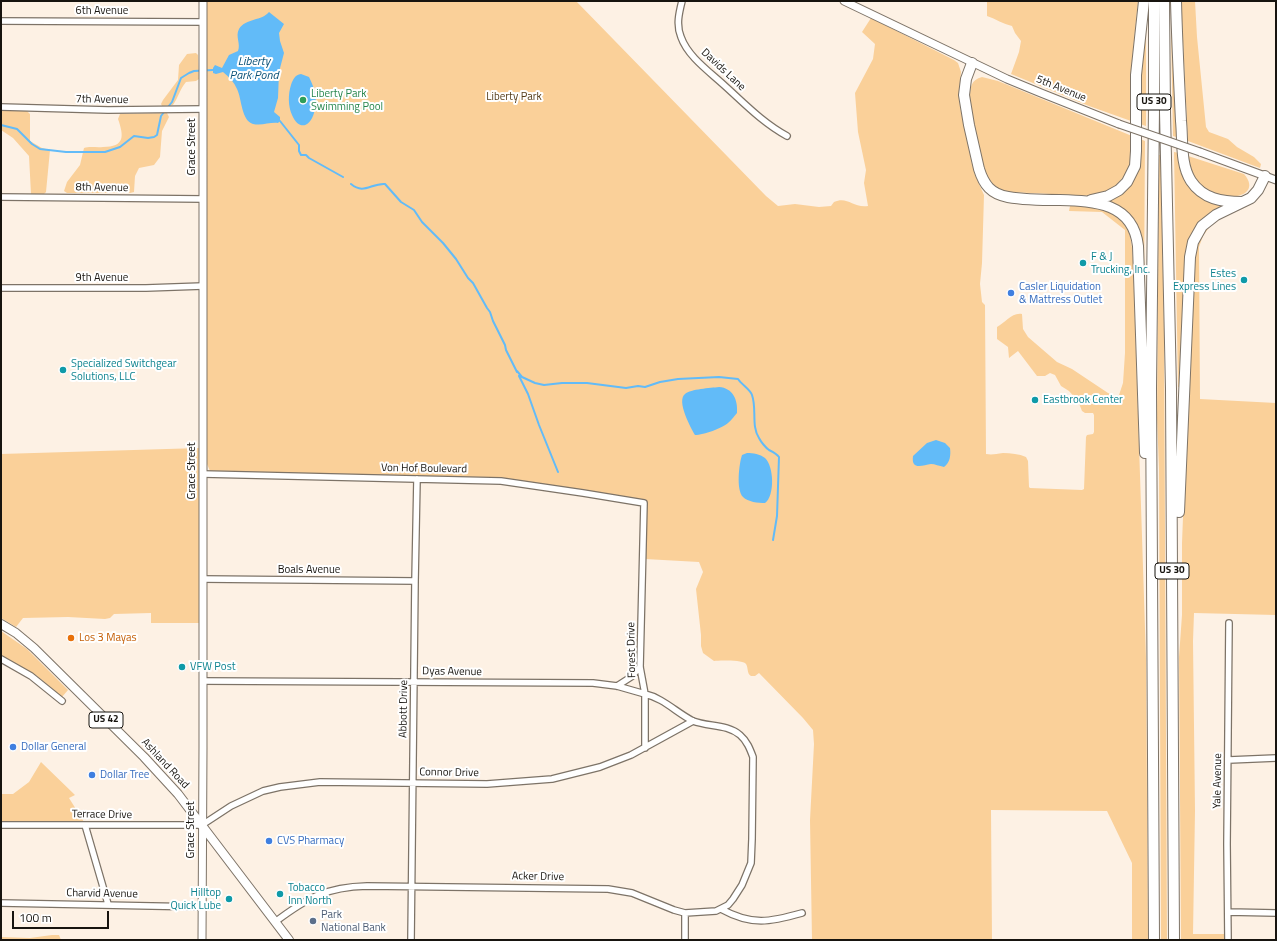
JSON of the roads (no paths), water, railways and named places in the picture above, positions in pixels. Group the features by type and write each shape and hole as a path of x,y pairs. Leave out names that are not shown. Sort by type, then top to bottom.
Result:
{"highway":[{"path":"1087,201 1108,196 1119,190 1127,182 1134,166 1136,151 1136,75 1144,1"},
{"name":"US 30","path":"1154,1 1151,381 1154,940"},
{"name":"US 30","path":"1164,1 1171,389 1174,940"},
{"path":"1176,1 1181,114 1186,168 1195,186 1208,196 1225,202 1242,202"},
{"path":"972,63 965,87 965,103 981,177 988,188 997,194 1013,198 1087,201 1111,207 1121,213 1132,226 1138,241 1148,556 1152,616"},
{"path":"1173,638 1178,614 1179,480 1191,248 1196,235 1205,222 1251,198 1256,193 1265,176"}],"main road":[{"name":"Ashland Road","path":"1,624 28,643 144,757 178,794 289,940"}],"street":[{"name":"Grace Street","path":"202,940 203,1"},
{"name":"Davids Lane","path":"682,1 678,29 688,50 772,128 787,136"},
{"name":"5th Avenue","path":"844,1 972,63 1041,93 1120,124 1276,180"},
{"name":"6th Avenue","path":"1,20 203,22"},
{"name":"7th Avenue","path":"1,107 108,110 203,109"},
{"name":"8th Avenue","path":"1,197 203,199"},
{"name":"9th Avenue","path":"1,288 146,288 203,286"},
{"name":"Von Hof Boulevard","path":"203,474 501,481 644,503"},
{"name":"Abbott Drive","path":"412,940 417,479"},
{"name":"Forest Drive","path":"644,503 640,667 645,694"},
{"name":"Boals Avenue","path":"203,579 415,581"},
{"name":"Yale Avenue","path":"1228,940 1227,844 1229,760 1229,623"},
{"path":"1,659 31,676 62,702"},
{"path":"617,686 631,678 640,667"},
{"name":"Dyas Avenue","path":"203,681 593,683 617,686 645,694"},
{"path":"645,748 645,694 655,697 693,720 722,727 735,732 745,740 752,757 751,863 738,893 721,909 739,918 753,921 771,920 802,913"},
{"name":"Connor Drive","path":"202,825 246,798 280,786 320,782 487,784 552,779 600,767 631,755 693,720"},
{"path":"1229,760 1276,758"},
{"path":"85,824 108,904"},
{"name":"Terrace Drive","path":"1,825 202,825"},
{"name":"Acker Drive","path":"275,922 306,900 336,889 361,886 608,889 632,893 685,913 707,912 721,909"},
{"name":"Charvid Avenue","path":"1,903 202,907"},
{"path":"1228,912 1276,913"},
{"path":"685,913 685,940"}],"water":[{"name":"Liberty Park Pond","path":"269,12 284,24 279,33 284,53 279,72 278,98 274,112 280,117 280,121 278,123 253,124 249,122 244,114 236,86 223,72 216,74 213,73 213,68 215,65 222,68 229,55 238,51 238,32 242,25 262,17"},
{"name":"Liberty Park Swimming Pool","path":"301,74 309,77 316,99 312,118 307,124 304,125 298,123 292,115 289,100 290,89 293,81 296,76"},
{"path":"719,387 728,390 734,396 737,404 737,413 722,427 708,433 695,435 690,427 683,408 683,397 688,392"},
{"path":"936,440 945,443 950,448 950,459 948,463 944,467 934,464 918,466 914,464 913,456 927,443"},
{"path":"747,453 756,454 765,458 770,467 772,474 772,488 765,503 748,500 743,497 739,489 740,464 742,455"}],"waterway":[{"path":"1,125 17,129 32,144 40,149 66,152 105,152 120,147 134,136 148,138 157,135 161,116 172,102 181,78 194,71 213,70"},
{"path":"280,121 299,145 301,155 306,155 343,177"},
{"path":"351,184 364,189 385,184 401,202 414,210 422,222 443,243 456,259 473,283 490,312 517,372"},
{"path":"517,371 522,377 544,385 587,383 626,388 638,386 645,387 660,382 678,379 719,377 738,379 752,395 755,428 759,438 766,448 779,457 777,516 773,540"},
{"path":"519,376 528,394 558,472"}],"place":[{"name":"Liberty Park Swimming Pool","path":"303,100"},
{"name":"F & J Trucking, Inc.","path":"1083,263"},
{"name":"Estes Express Lines","path":"1244,280"},
{"name":"Casler Liquidation & Mattress Outlet","path":"1011,293"},
{"name":"Specialized Switchgear Solutions, LLC","path":"63,370"},
{"name":"Eastbrook Center","path":"1035,400"},
{"name":"Los 3 Mayas","path":"71,638"},
{"name":"VFW Post","path":"182,667"},
{"name":"Dollar General","path":"13,747"},
{"name":"Dollar Tree","path":"92,775"},
{"name":"CVS Pharmacy","path":"269,841"},
{"name":"Tobacco Inn North","path":"280,894"},
{"name":"Hilltop Quick Lube","path":"229,899"},
{"name":"Park National Bank","path":"313,921"}],"park label":[{"name":"Liberty Park","path":"514,97"}]}
